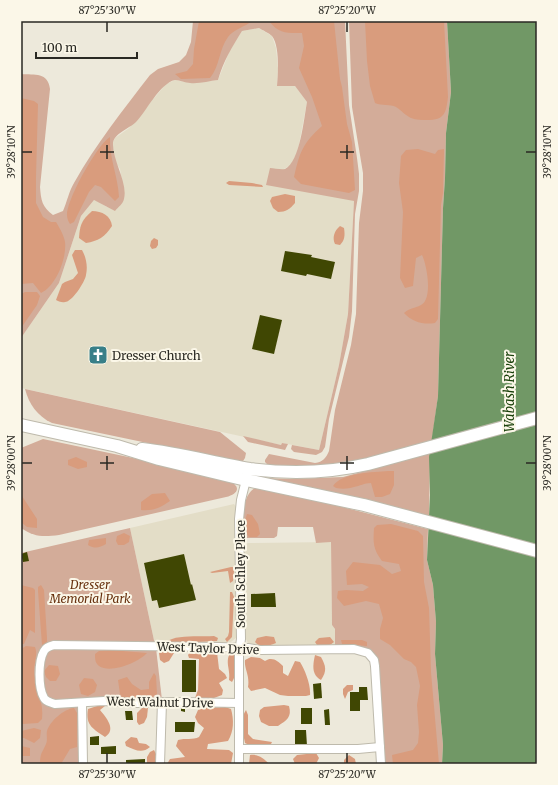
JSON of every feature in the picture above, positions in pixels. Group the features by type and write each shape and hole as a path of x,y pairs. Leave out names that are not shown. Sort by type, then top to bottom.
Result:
{"main road":[{"path":"248,474 315,472 368,464 537,418"},
{"path":"21,425 117,446 161,451 537,551"}],"street":[{"name":"South Schley Place","path":"239,764 240,512 241,500 248,474"},
{"name":"West Taylor Drive","path":"44,651 48,647 54,645 240,648 260,650 362,650 371,656 375,666 380,747"},
{"name":"West Walnut Drive","path":"44,651 40,665 43,697 47,702 54,704 104,701 239,703"},
{"path":"160,764 162,702"},
{"path":"82,703 83,764"},
{"path":"239,749 358,749 380,747 381,764"}],"shaded area":[{"path":"199,21 252,21 233,32 228,37 216,68 210,78 181,79 175,74 187,71 193,64"},
{"path":"269,21 334,21 340,79 347,124 352,142 355,190 349,193 301,184 294,177 300,155 306,143 322,126 312,97 299,68 304,46 302,33 280,31"},
{"path":"365,21 444,21 448,97 444,114 441,117 433,120 415,119 409,117 396,107 375,103 370,86"},
{"path":"259,28 272,36 276,48 278,68 277,86 295,86 307,102 298,150 291,165 284,169 354,201 348,314 339,365 319,450 282,443 281,445 21,388 21,338 59,283 81,216 94,200 107,207 124,199 120,169 115,161 112,144 115,138 129,128 166,84 175,80 191,83 218,80 230,50 242,31"},
{"path":"21,98 34,101 38,104 36,203 43,217 51,222 56,222 63,234 65,242 64,256 56,278 41,293 33,283 21,284"},
{"path":"110,137 111,152 119,197 115,201 101,187 95,185 89,192 74,222 70,224 67,216 68,207 77,185 98,150"},
{"path":"418,149 435,154 438,150 444,149 438,319 435,323 431,324 414,321 404,313 421,305 425,302 427,296 428,282 426,266 422,255 416,258 413,286 405,288 400,278 403,212 399,183 401,156 406,150"},
{"path":"229,181 252,183 262,185 263,187 229,185 226,183"},
{"path":"285,194 295,196 295,203 288,210 278,212 273,208 270,201 272,197"},
{"path":"92,211 99,212 108,217 112,226 101,238 86,243 79,238 80,229 86,217"},
{"path":"340,226 344,228 344,239 340,245 335,244 334,237 335,232"},
{"path":"154,238 158,240 158,245 156,248 152,249 150,246 151,241"},
{"path":"75,250 82,250 85,256 87,268 86,275 81,287 71,299 65,302 60,302 56,300 62,284 73,279 78,273 72,255"},
{"path":"25,292 37,292 40,296 37,305 21,328 21,294"},
{"path":"76,457 87,462 87,467 78,469 68,465 68,460"},
{"path":"21,463 22,496 37,519 37,528 27,527 21,522"},
{"path":"394,471 394,485 390,494 382,497 375,497 371,483 343,489 333,486 343,478 350,476"},
{"path":"165,493 170,501 163,506 149,510 141,510 141,502 152,494"},
{"path":"234,504 236,507 236,638 227,645 155,645 130,528"},
{"path":"247,514 252,515 258,524 260,534 257,537 249,537 245,529"},
{"path":"391,524 418,531 423,536 424,582 429,608 431,672 439,764 393,764 392,755 413,750 418,743 419,732 417,705 420,686 416,667 411,662 404,659 390,645 380,639 380,629 383,618 379,604 366,601 344,606 337,598 338,591 363,591 369,587 362,584 347,585 346,571 353,562 380,565 392,574 401,571 399,564 382,561 374,546 374,528 377,525"},
{"path":"124,533 130,536 129,542 124,545 118,545 116,541 117,536"},
{"path":"106,538 106,544 97,548 88,545 89,540"},
{"path":"331,542 332,625 335,629 335,647 260,648 248,643 245,637 244,545 248,543"},
{"path":"233,567 234,571 233,581 230,583 228,571 210,572"},
{"path":"21,585 33,588 35,590 35,633 30,630 24,644 21,644"},
{"path":"41,585 44,590 47,638 47,643 42,645 38,591 38,587"},
{"path":"230,592 232,592 234,597 232,637 227,642 225,639 229,632"},
{"path":"214,636 218,638 217,641 166,642 170,639 182,637"},
{"path":"266,636 274,637 276,643 267,646 260,646 255,642 257,638"},
{"path":"330,637 334,642 328,646 317,645 315,642 319,638"},
{"path":"341,640 362,640 367,642 367,646 342,644"},
{"path":"26,646 35,647 36,650 34,672 41,701 42,719 38,723 23,724 21,723 21,649"},
{"path":"110,650 147,653 138,660 117,668 110,669 99,666 95,659 95,654 99,651"},
{"path":"162,650 169,650 174,653 169,661 164,663 160,660 159,653"},
{"path":"190,652 217,652 219,669 227,678 219,683 223,690 222,695 214,698 195,698 198,690 199,659 189,658 188,655"},
{"path":"231,652 234,652 236,663 236,672 232,682 229,680 228,662"},
{"path":"315,655 321,657 325,666 325,671 321,680 314,672 313,666"},
{"path":"251,657 260,658 265,661 270,659 279,662 283,666 283,673 288,676 295,661 300,662 310,687 310,695 280,695 265,688 251,691 248,687 245,660"},
{"path":"49,665 58,666 60,674 56,681 50,681 46,677 44,671"},
{"path":"154,673 156,676 157,694 153,697 137,700 123,698 120,694 118,680 127,677 132,684 141,690 149,689 149,682"},
{"path":"84,678 93,679 97,685 95,692 88,696 81,694 79,685"},
{"path":"347,685 353,685 353,690 348,692 345,699 343,689"},
{"path":"100,705 105,706 100,710 110,727 110,731 105,737 91,726 87,715 88,709"},
{"path":"289,706 290,713 284,722 278,726 269,726 261,722 259,716 260,710 264,707"},
{"path":"225,707 231,709 232,713 233,725 230,737 228,741 208,744 207,749 229,750 233,753 231,764 167,764 170,759 185,757 176,746 178,740 199,737 204,728 198,723 195,717 198,710 204,708"},
{"path":"74,708 77,713 77,747 70,749 61,764 40,764 41,755 47,742 47,733 51,723 62,713"},
{"path":"142,708 148,708 147,717 144,723 139,725 137,722 137,713"},
{"path":"246,710 248,715 248,734 253,739 272,742 271,744 249,745 245,743 243,717"},
{"path":"34,728 41,730 40,738 34,743 21,738 21,731"},
{"path":"131,737 137,738 139,743 146,744 150,747 141,751 126,746 125,742"},
{"path":"21,746 30,748 30,756 21,756"},
{"path":"154,750 156,754 155,764 147,764 147,757 150,752"},
{"path":"316,753 319,758 316,764 295,764 293,759 297,755"},
{"path":"250,755 261,757 269,764 249,764"},
{"path":"349,755 355,759 356,764 344,764 344,760"}],"green space":[{"path":"193,21 345,21 349,105 359,174 359,191 355,214 352,311 349,337 329,419 325,447 322,452 316,455 294,452 291,449 292,445 319,450 339,365 348,314 354,201 266,185 270,168 285,169 290,165 294,158 298,149 303,128 307,102 295,86 277,86 278,60 275,41 271,35 259,28 242,31 225,61 218,80 197,83 188,83 179,80 169,82 159,92 136,122 115,138 113,145 115,158 125,193 122,204 115,211 94,200 81,216 59,283 21,338 21,74 44,77 49,84 50,89 40,187 43,203 46,209 53,215 63,211 72,186 82,169 110,128 150,75 158,69 179,62 186,55 191,42"},
{"path":"349,21 447,21 451,92 446,133 438,396 432,440 373,457 348,462 311,466 268,465 265,460 269,454 315,463 322,461 325,458 329,451 335,410 351,345 356,314 359,223 363,191 363,173 352,107"},
{"path":"25,389 220,432 246,453 245,458 243,461 238,462 52,423 42,417 34,409"},
{"path":"243,436 281,445 282,443 288,444 285,450 248,442"},
{"path":"43,439 230,481 236,486 237,490 233,494 226,497 59,535 35,535 21,528 21,448"},
{"path":"430,453 429,516 366,499 265,478 291,479 343,477"},
{"path":"257,487 428,529 427,560 433,585 436,622 435,654 443,745 442,764 383,764 374,656 335,647 335,629 332,625 331,542 316,543 313,527 278,527 277,536 274,538 243,537 245,502 252,490"},
{"name":"Dresser Memorial Park","path":"130,528 155,645 56,643 42,651 42,698 80,706 80,764 21,764 21,553"},
{"path":"156,648 162,700 49,700 43,686 43,658 50,649"}],"water":[{"name":"Wabash River","path":"447,21 537,21 537,764 442,764 443,745 435,654 436,622 433,585 427,560 430,495 429,457 438,396 446,133 451,92"}],"building":[{"path":"285,251 312,255 311,257 335,262 331,279 281,271"},
{"path":"260,315 282,320 274,354 252,349"},
{"path":"27,552 29,561 23,562 21,554"},
{"path":"184,554 196,600 159,608 157,600 152,601 144,563"},
{"path":"275,593 276,607 251,607 251,594"},
{"path":"182,660 196,660 196,692 182,692"},
{"path":"321,683 322,698 314,699 313,684"},
{"path":"359,687 367,687 368,700 360,700 360,711 350,711 350,692 359,692"},
{"path":"181,707 185,708 185,712 181,711"},
{"path":"301,708 312,708 312,724 301,724"},
{"path":"329,709 330,725 325,725 324,710"},
{"path":"125,711 132,711 133,720 126,720"},
{"path":"175,722 195,722 194,732 175,732"},
{"path":"295,730 306,730 307,746 295,746"},
{"path":"99,736 99,745 90,745 90,737"},
{"path":"116,746 116,754 101,754 101,747"},
{"path":"145,759 145,764 126,764 126,760"}],"place":[{"name":"Dresser Church","path":"98,355"}]}
